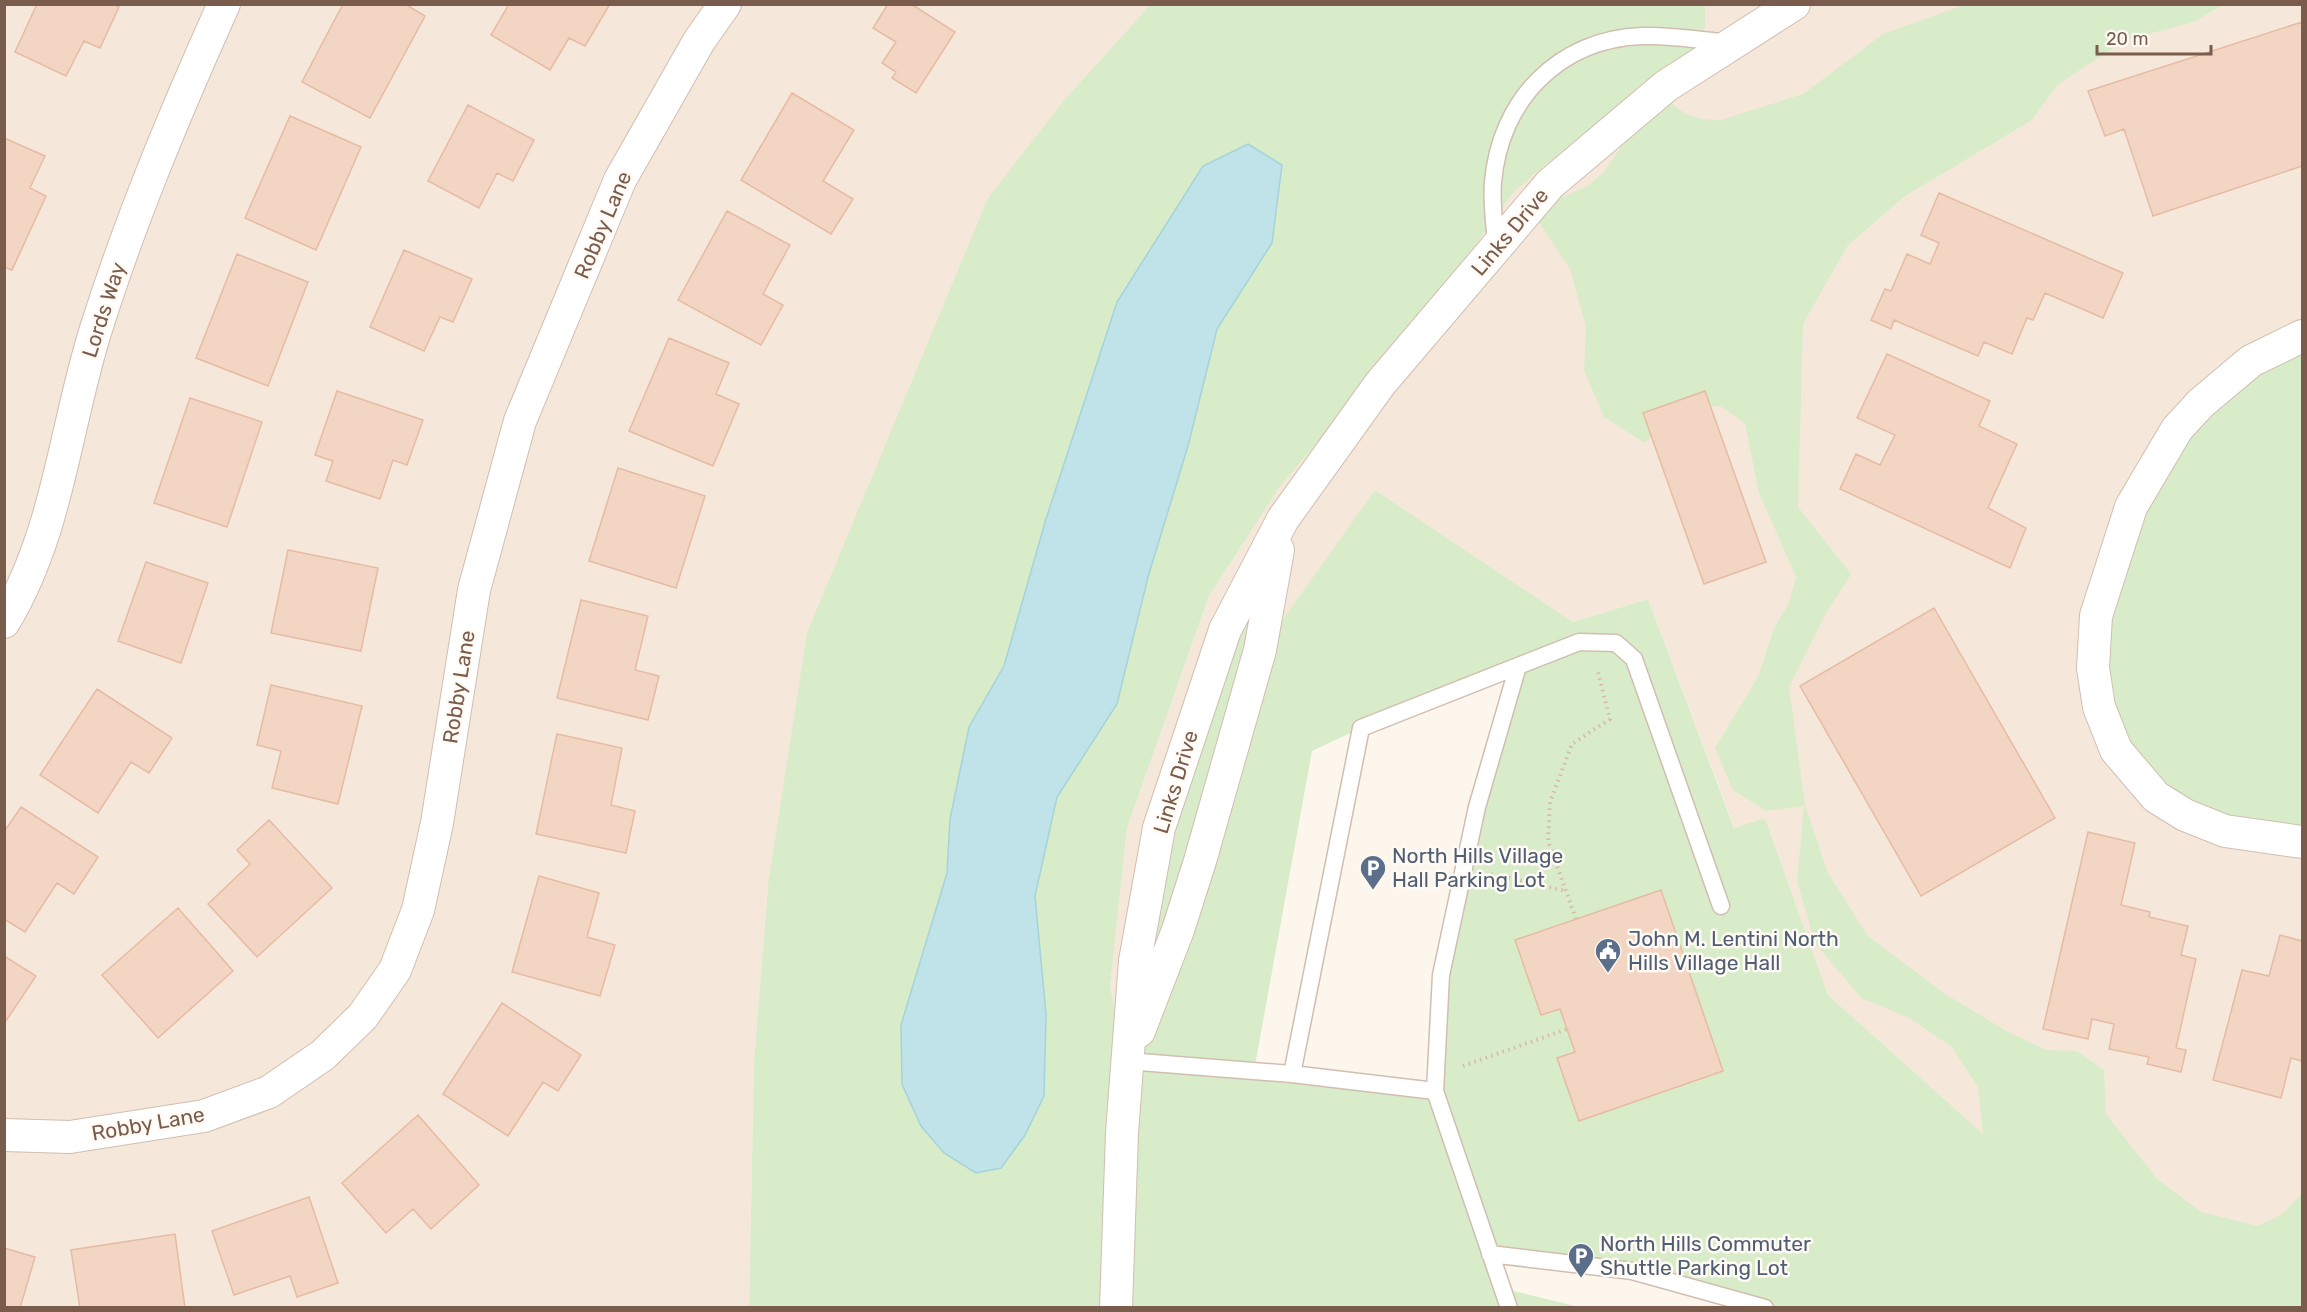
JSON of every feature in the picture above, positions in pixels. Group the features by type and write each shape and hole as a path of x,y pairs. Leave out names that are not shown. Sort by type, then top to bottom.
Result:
{"street":[{"name":"Lords Way","path":"4,622 17,602 48,523 95,330 165,135 224,4"},
{"name":"Robby Lane","path":"4,1136 70,1137 204,1116 269,1092 331,1047 363,1016 395,970 418,910 437,823 474,590 520,422 620,180 699,41 725,4"},
{"name":"Links Drive","path":"1116,1308 1122,1133 1135,961 1159,828 1225,630 1283,519 1380,384 1550,184 1666,86 1794,4"},
{"path":"2302,336 2251,361 2201,403 2177,429 2132,507 2096,616 2093,668 2099,707 2116,750 2156,796 2185,815 2225,831 2302,842"},
{"name":"Links Drive","path":"1127,1061 1178,930 1200,861 1260,650 1283,519"}],"lane":[{"path":"1496,249 1492,183 1499,142 1513,109 1532,84 1561,61 1586,48 1615,39 1643,36 1733,43"},
{"path":"1292,1074 1361,728 1579,642 1616,643 1634,659 1721,906"},
{"path":"1509,1308 1436,1083 1441,975 1477,807 1518,666"},
{"path":"1127,1061 1436,1083"},
{"path":"1490,1254 1632,1271 1765,1308"}],"path":[{"path":"1576,919 1548,841 1550,802 1572,744 1610,719 1598,672 1616,643"},
{"path":"1505,877 1566,891"},
{"path":"1436,1083 1567,1029"}],"shaded area":[{"path":"5,5 1150,5 1065,99 768,885 754,1062 749,1307 5,1308"},
{"path":"1705,5 2302,5 2302,1307 2175,1307 1828,995 1765,818 1735,829 1648,599 1573,622 1375,490 1127,1061 1110,988 1127,828 1209,596 1279,488 1438,298 1512,194 1547,163 1666,86 1705,28"}],"green space":[{"path":"1150,5 1705,5 1705,28 1667,98 1678,109 1691,116 1721,120 1803,94 1883,34 1964,5 2222,5 2194,22 2126,40 2057,85 2032,120 1905,196 1848,245 1803,324 1798,507 1851,574 1824,617 1789,687 1805,805 1828,873 1867,935 1942,992 2008,1032 2046,1050 2077,1051 2104,1070 2106,1114 2157,1179 2201,1212 2258,1226 2284,1213 2302,1193 2302,1307 1765,1307 1632,1271 1491,1254 1502,1288 1579,1307 749,1308 754,1062 768,885 807,633 988,198 1065,99","holes":["1630,110 1624,142 1604,172 1588,186 1551,202 1539,214 1539,222 1570,269 1586,327 1584,370 1604,417 1645,443 1677,407 1720,406 1745,423 1759,493 1796,577 1789,603 1774,628 1758,677 1715,748 1733,790 1766,811 1804,806 1797,881 1815,943 1861,998 1909,1018 1952,1047 1978,1087 1983,1134 1828,995 1765,818 1734,828 1648,599 1573,622 1375,490 1262,649 1283,519 1159,828 1127,1058 1110,988 1127,828 1209,596 1279,488 1438,298 1512,194 1547,163","1272,243 1217,329 1188,446 1148,577 1117,704 1057,797 1035,896 1046,1014 944,1153 921,1126 902,1084 901,1025 947,873 950,819 969,727 1004,666 1022,604","1515,669 1441,975 1435,1091 1254,1071 1312,751 1361,728"]},
{"path":"2302,336 2302,842 2185,815 2099,707 2096,616 2177,429"}],"water":[{"path":"1248,144 1282,165 1272,243 1217,329 1188,446 1148,577 1117,704 1057,797 1035,896 1046,1014 1044,1096 1025,1135 1001,1168 976,1173 944,1153 921,1126 902,1084 901,1025 947,873 950,819 969,727 1004,666 1046,519 1117,302 1203,166"}],"building":[{"path":"37,4 114,4 119,7 100,48 84,41 66,76 15,52"},
{"path":"343,4 405,4 425,16 370,118 302,82"},
{"path":"509,4 610,4 585,46 569,38 550,70 491,35"},
{"path":"888,4 911,4 955,32 916,93 892,78 896,72 882,63 896,42 873,28"},
{"path":"2302,22 2302,166 2153,216 2124,129 2105,136 2088,91"},
{"path":"792,93 854,130 823,181 853,199 831,234 741,180"},
{"path":"468,105 534,140 513,181 497,173 479,208 428,181"},
{"path":"290,116 361,147 316,250 245,218"},
{"path":"4,138 45,156 30,188 46,196 12,270 4,267"},
{"path":"1939,193 2123,273 2103,318 2045,293 2033,320 2027,318 2012,354 1984,342 1978,356 1894,320 1891,329 1871,320 1885,289 1891,291 1907,254 1930,264 1939,243 1921,235"},
{"path":"727,211 790,245 763,294 783,305 761,345 678,300"},
{"path":"404,250 472,279 453,322 440,317 424,351 370,327"},
{"path":"237,254 308,282 268,386 196,358"},
{"path":"669,338 729,363 716,394 739,404 713,466 629,431"},
{"path":"1887,354 1990,401 1979,426 2017,444 1988,508 2026,528 2010,568 1840,489 1856,454 1880,465 1895,435 1857,418"},
{"path":"337,391 423,420 407,465 393,460 380,499 326,481 333,461 315,455"},
{"path":"1705,391 1766,562 1704,584 1643,413"},
{"path":"190,398 262,422 227,527 154,503"},
{"path":"618,468 705,496 676,588 589,561"},
{"path":"288,550 378,568 361,651 271,633"},
{"path":"146,562 208,583 181,663 118,641"},
{"path":"581,600 648,616 635,670 659,676 648,720 557,698"},
{"path":"1934,608 2055,818 1921,896 1800,686"},
{"path":"271,685 362,706 338,804 272,788 281,751 257,745"},
{"path":"97,689 172,738 149,773 131,762 98,813 40,775"},
{"path":"557,734 622,748 611,805 635,811 626,853 536,834"},
{"path":"21,807 98,857 74,894 57,883 25,932 4,919 4,832"},
{"path":"269,820 332,888 257,957 208,904 250,864 237,850"},
{"path":"2088,832 2135,843 2121,905 2150,912 2149,917 2188,926 2181,955 2196,959 2176,1048 2186,1050 2181,1072 2147,1064 2149,1057 2109,1049 2114,1024 2092,1019 2088,1039 2043,1029"},
{"path":"539,876 599,893 587,937 615,945 600,996 512,972"},
{"name":"John M. Lentini North Hills Village Hall","path":"1661,890 1723,1071 1579,1121 1557,1058 1575,1052 1560,1009 1541,1015 1515,940"},
{"path":"178,908 233,971 158,1038 102,975"},
{"path":"2280,935 2302,941 2302,1061 2291,1058 2281,1098 2213,1080 2242,970 2269,976"},
{"path":"4,956 36,976 4,1024"},
{"path":"502,1003 581,1055 558,1091 543,1082 508,1136 443,1094"},
{"path":"418,1115 479,1185 431,1229 413,1209 386,1233 342,1183"},
{"path":"309,1197 338,1283 297,1297 290,1276 234,1295 212,1231"},
{"path":"175,1234 185,1308 80,1308 71,1250"},
{"path":"4,1248 35,1257 20,1308 4,1308"}],"place":[{"name":"North Hills Village Hall Parking Lot","path":"1373,891"},
{"name":"John M. Lentini North Hills Village Hall","path":"1608,974"},
{"name":"North Hills Commuter Shuttle Parking Lot","path":"1581,1279"}]}
